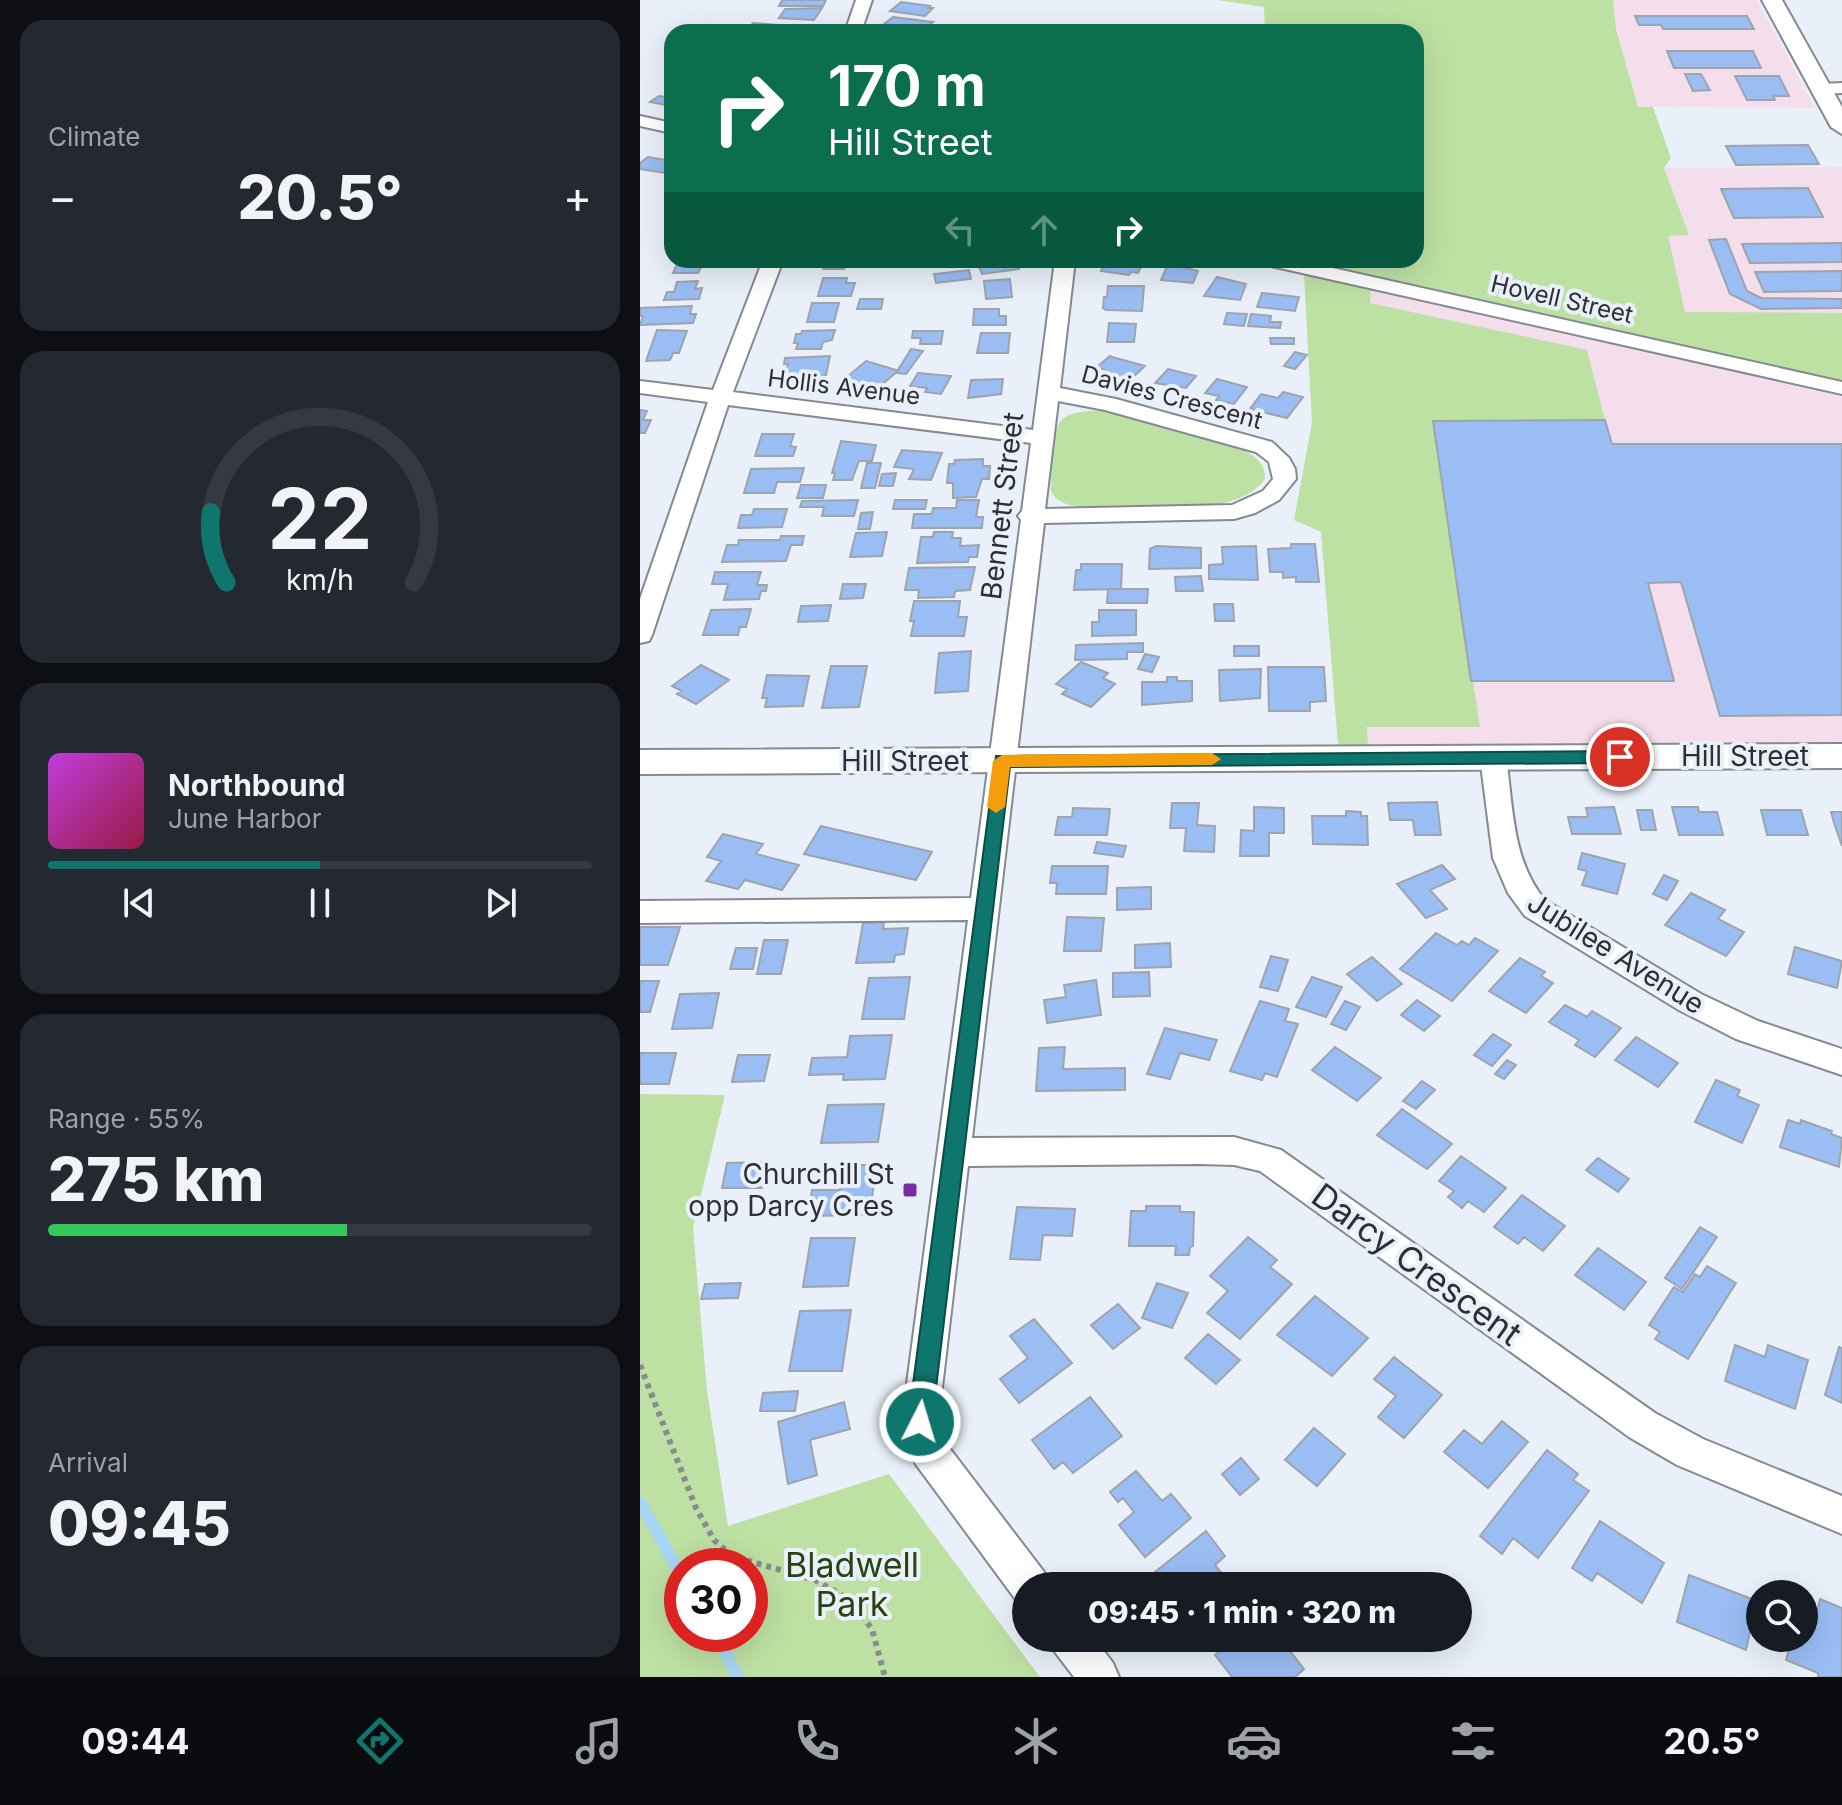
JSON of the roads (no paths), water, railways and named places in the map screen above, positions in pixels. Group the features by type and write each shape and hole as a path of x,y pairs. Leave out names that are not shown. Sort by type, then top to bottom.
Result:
{"street":[{"path":"856,24 864,0"},
{"path":"1772,0 1831,88 1842,127"},
{"path":"640,121 664,126"},
{"path":"640,635 720,398 770,268"},
{"name":"Bennett Street","path":"1020,1572 928,1450 920,1422 1030,516 1064,268"},
{"name":"Hovell Street","path":"1307,268 1842,388"},
{"name":"Hollis Avenue","path":"640,387 1041,438"},
{"name":"Davies Crescent","path":"1030,516 1234,512 1263,504 1278,490 1285,474 1279,457 1264,447 1108,404 1047,392"},
{"name":"Hill Street","path":"640,762 1842,756"},
{"name":"Jubilee Avenue","path":"1493,757 1512,875 1519,893 1535,908 1690,1002 1747,1030 1842,1062"},
{"path":"640,912 983,909"},
{"name":"Darcy Crescent","path":"955,1152 1234,1151 1269,1160 1642,1425 1690,1452 1842,1515"},
{"path":"1080,1652 1099,1677"}],"waterway":[{"path":"640,1502 666,1548"},
{"path":"725,1652 738,1677"}],"place":[{"name":"Churchill St opp Darcy Cres","path":"910,1190"}],"park label":[{"name":"Bladwell Park","path":"852,1584"}]}
